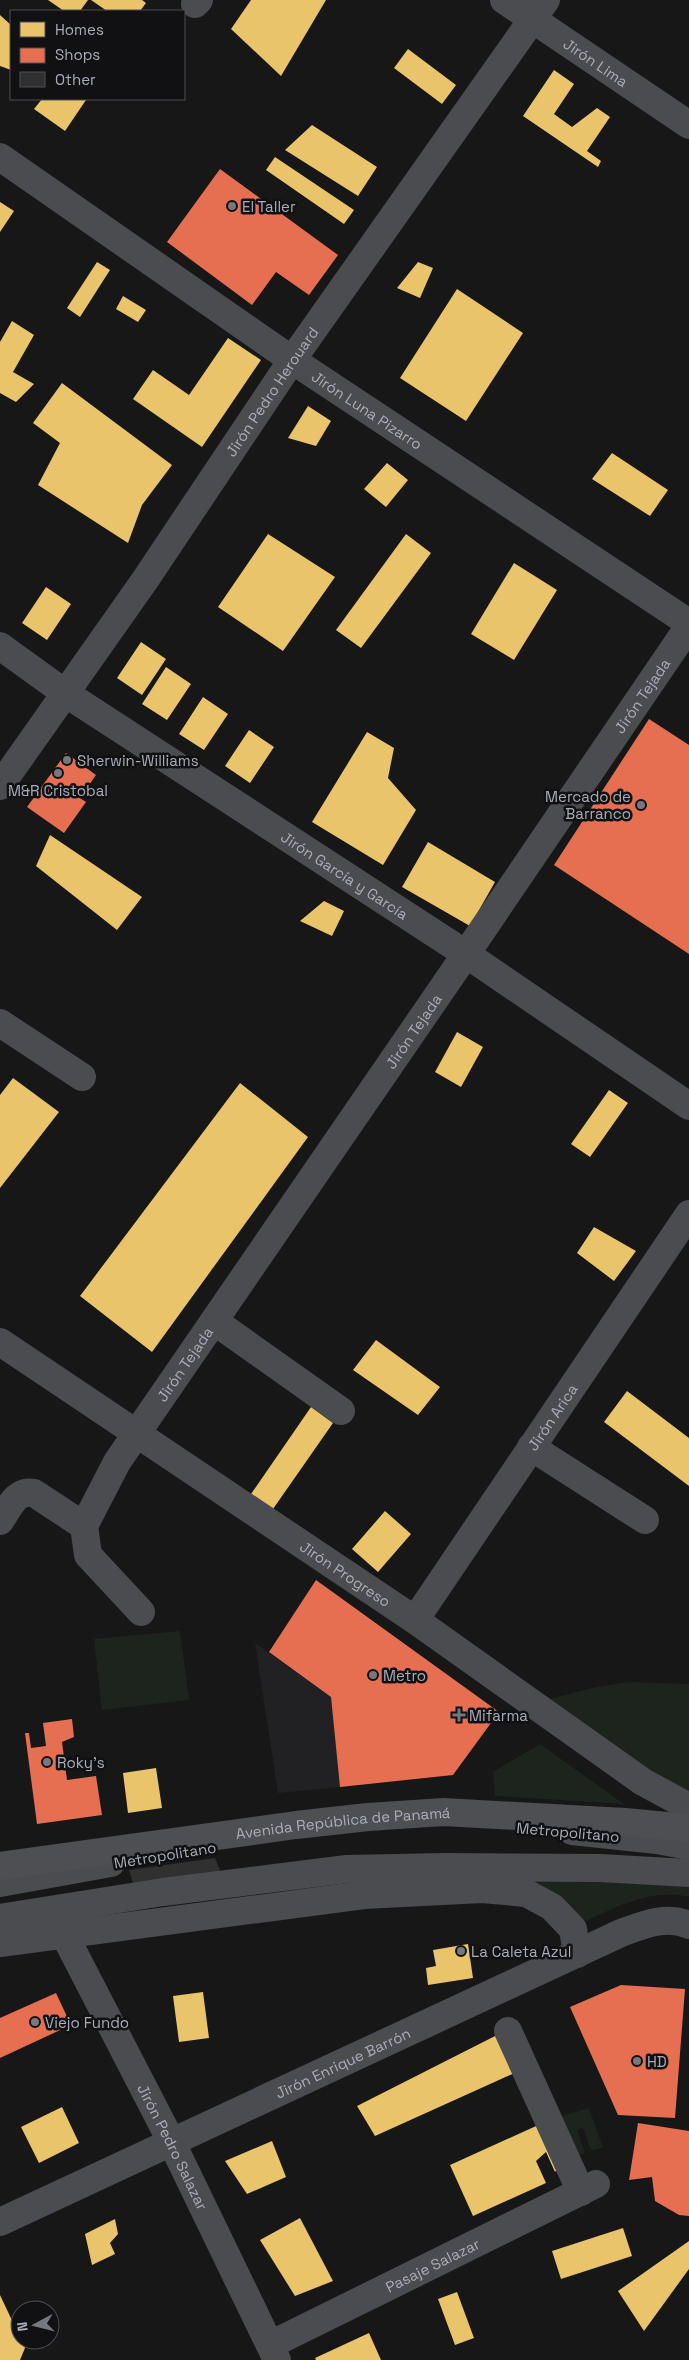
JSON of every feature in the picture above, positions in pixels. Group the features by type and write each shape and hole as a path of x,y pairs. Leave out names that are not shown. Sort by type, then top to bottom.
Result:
{"main road":[{"name":"Avenida República de Panamá","path":"0,1866 306,1824 444,1812 625,1822 689,1828"}],"street":[{"name":"Jirón Lima","path":"504,0 539,10 689,125"},
{"name":"Jirón Pedro Herouard","path":"0,786 145,580 292,360 539,10"},
{"name":"Jirón Luna Pizarro","path":"0,157 292,360 689,625"},
{"name":"Jirón Tejada","path":"84,1526 117,1462 466,954 689,625"},
{"name":"Jirón García y García","path":"0,646 65,693 466,954 689,1106"},
{"path":"0,1024 82,1077"},
{"name":"Jirón Arica","path":"415,1620 689,1214"},
{"path":"214,1321 341,1411"},
{"name":"Jirón Progreso","path":"0,1342 415,1620 643,1782 689,1807"},
{"path":"531,1448 645,1520"},
{"path":"0,1520 19,1494 26,1492 34,1493 84,1526 88,1555 141,1612"},
{"name":"Metropolitano","path":"0,1883 218,1846 365,1828 442,1825 538,1828 657,1840 689,1846"},
{"path":"0,1918 163,1892 347,1869 446,1866 600,1868 689,1873"},
{"path":"0,1943 364,1895 510,1890 540,1899 557,1912 573,1929 578,1954"},
{"name":"Jirón Enrique Barrón","path":"0,2222 621,1933 658,1920 672,1920 689,1925"},
{"name":"Jirón Pedro Salazar","path":"64,1934 171,2141 273,2353"},
{"name":"Pasaje Salazar","path":"273,2353 588,2188 508,2032"}],"shaded area":[{"path":"180,1631 189,1700 102,1710 94,1639"},
{"path":"255,1643 331,1697 340,1787 278,1793"},
{"path":"630,1682 689,1684 689,1793 656,1775 546,1700 596,1687"},
{"path":"540,1744 624,1804 495,1796 493,1772"},
{"path":"531,1880 689,1882 689,1897 660,1895 646,1897 618,1906 578,1925"},
{"path":"589,2108 603,2148 591,2150 583,2128 577,2130 585,2153 572,2157 555,2118"}],"building: Homes":[{"path":"48,0 88,0 81,10 63,10"},
{"path":"91,0 142,0 146,3 141,10 106,10"},
{"path":"251,0 326,0 281,76 231,29"},
{"path":"0,15 10,24 10,70 0,66"},
{"path":"408,49 456,85 442,104 394,68"},
{"path":"554,70 574,84 554,114 572,127 597,108 610,117 587,151 601,161 598,167 523,116"},
{"path":"41,100 86,100 65,131 34,109"},
{"path":"312,125 377,167 358,196 285,150"},
{"path":"275,157 354,210 344,224 266,170"},
{"path":"0,202 14,211 0,232"},
{"path":"97,262 110,270 80,317 67,308"},
{"path":"418,262 433,268 420,298 397,288"},
{"path":"457,289 523,333 466,421 400,378"},
{"path":"123,296 146,310 138,322 116,309"},
{"path":"12,321 34,335 13,372 34,384 16,402 0,393 0,342"},
{"path":"228,338 261,360 202,447 133,399 153,370 189,395"},
{"path":"62,383 172,465 142,505 128,543 38,485 60,443 33,423"},
{"path":"308,406 331,421 316,446 288,438"},
{"path":"612,453 668,490 650,516 592,479"},
{"path":"387,463 408,480 386,507 364,489"},
{"path":"268,534 335,577 283,651 218,607"},
{"path":"406,534 431,553 361,648 336,630"},
{"path":"514,563 557,590 514,660 471,634"},
{"path":"46,587 71,604 47,640 22,623"},
{"path":"141,642 166,659 142,695 117,678"},
{"path":"166,667 191,684 167,720 142,704"},
{"path":"203,697 228,714 204,750 179,734"},
{"path":"249,730 274,747 250,783 225,766"},
{"path":"367,732 394,748 388,778 416,810 383,865 312,822"},
{"path":"50,835 142,897 117,930 36,866"},
{"path":"428,842 495,882 470,926 402,887"},
{"path":"324,901 344,911 332,936 300,921"},
{"path":"457,1032 483,1047 461,1087 435,1072"},
{"path":"13,1078 59,1112 0,1188 0,1095"},
{"path":"240,1083 308,1137 152,1352 80,1296"},
{"path":"609,1090 628,1103 590,1157 571,1144"},
{"path":"594,1227 636,1251 614,1281 577,1253"},
{"path":"376,1340 440,1387 418,1415 353,1370"},
{"path":"627,1391 689,1438 689,1486 604,1422"},
{"path":"311,1407 333,1423 273,1509 251,1494"},
{"path":"385,1511 411,1534 378,1572 352,1549"},
{"path":"156,1768 162,1808 128,1813 123,1773"},
{"path":"468,1944 473,1978 428,1985 426,1968 436,1966 433,1950"},
{"path":"203,1992 209,2038 179,2042 173,1996"},
{"path":"501,2033 519,2071 375,2136 357,2106"},
{"path":"62,2107 79,2143 39,2163 21,2127"},
{"path":"545,2122 563,2161 555,2172 546,2152 536,2161 546,2183 473,2216 450,2165"},
{"path":"272,2141 286,2177 247,2194 225,2161"},
{"path":"300,2218 333,2281 295,2296 260,2240"},
{"path":"115,2219 118,2234 110,2243 115,2254 92,2265 85,2234"},
{"path":"623,2228 632,2256 561,2279 552,2251"},
{"path":"689,2241 689,2269 644,2331 618,2291"},
{"path":"457,2292 474,2338 455,2345 438,2299"},
{"path":"0,2295 10,2316 10,2350 24,2350 20,2360 0,2360"},
{"path":"369,2333 381,2360 316,2360 315,2358"}],"building: Shops":[{"name":"El Taller","path":"220,169 338,255 309,295 276,272 252,305 167,242"},
{"name":"Mercado de Barranco","path":"649,719 689,745 689,954 554,865"},
{"path":"66,753 96,775 80,798 86,802 64,833 27,807"},
{"name":"Metro","path":"316,1580 499,1712 453,1775 340,1787 331,1697 269,1652"},
{"name":"Roky's","path":"72,1719 74,1737 62,1742 67,1780 96,1776 102,1815 37,1824 25,1733 29,1733 31,1748 46,1746 43,1723"},
{"name":"HD","path":"621,1985 685,1989 675,2118 618,2115 570,2007"},
{"name":"Viejo Fundo","path":"56,1993 71,2025 0,2058 0,2018"},
{"path":"638,2123 689,2131 689,2216 679,2215 655,2201 652,2177 629,2180"}],"building: Other":[{"path":"215,1858 221,1873 134,1886 129,1870"}],"place":[{"name":"El Taller","path":"232,206"},
{"name":"Sherwin-Williams","path":"67,760"},
{"name":"M&R Cristobal","path":"58,773"},
{"name":"Mercado de Barranco","path":"641,805"},
{"name":"Metro","path":"373,1675"},
{"name":"Mifarma","path":"459,1715"},
{"name":"Roky's","path":"47,1762"},
{"name":"La Caleta Azul","path":"461,1951"},
{"name":"Viejo Fundo","path":"35,2022"},
{"name":"HD","path":"637,2061"}]}
